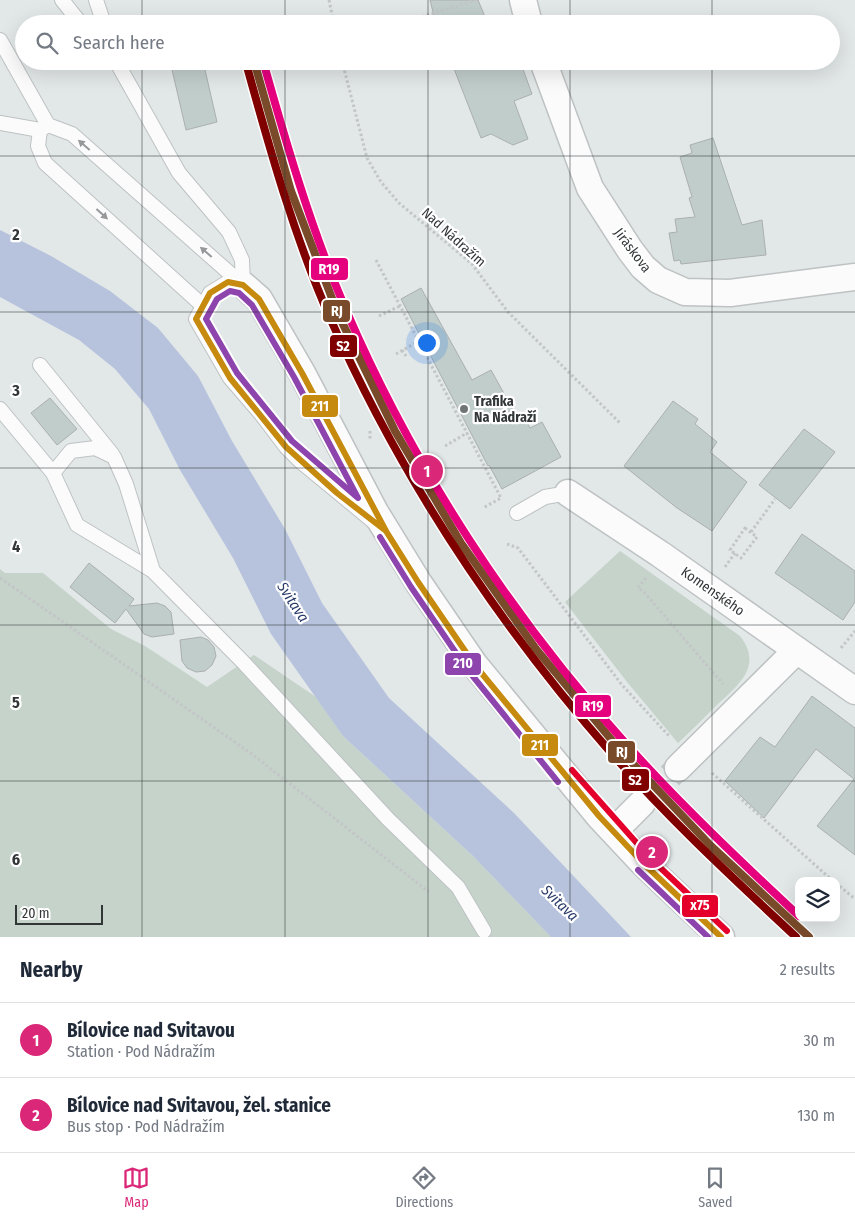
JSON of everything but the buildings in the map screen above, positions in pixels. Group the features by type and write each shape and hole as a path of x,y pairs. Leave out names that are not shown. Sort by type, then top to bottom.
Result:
{"street":[{"path":"523,0 527,15"},
{"name":"Jiráskova","path":"546,70 590,188 630,250 658,280 685,292 730,293 855,277"},
{"path":"243,285 259,299 386,532 474,664 565,776 614,831 644,864 721,937"},
{"name":"Komenského","path":"568,494 660,554 855,692"},
{"path":"685,761 797,650"},
{"path":"614,831 642,803"}],"lane":[{"path":"62,0 73,15"},
{"path":"96,0 99,15"},
{"path":"0,40 44,128 38,146 45,163 202,305"},
{"path":"121,70 179,173 229,232 242,260 243,285"},
{"path":"0,123 44,128 72,134 243,285"},
{"path":"243,285 228,282 210,293 196,318 218,360 286,447 300,461 386,532"},
{"path":"40,365 114,456 126,484 152,571"},
{"path":"0,409 53,473 77,525 152,571 244,662 388,819 458,886 484,931"},
{"path":"53,473 71,451 94,448 114,456"},
{"path":"517,513 545,497 568,494"}],"path":[{"path":"329,0 332,15"},
{"path":"428,15 477,0"},
{"name":"Nad Nádražím","path":"344,70 368,158 381,182 399,203 472,264 508,312 620,423"},
{"path":"376,260 501,498 483,508"},
{"path":"379,316 400,306"},
{"path":"396,354 419,341"},
{"path":"402,350 406,356"},
{"path":"445,446 466,433"},
{"path":"751,532 775,499"},
{"path":"745,528 751,532 757,536 742,558 730,550 745,528"},
{"path":"507,544 518,548 622,685 677,746 685,761 767,824 828,877"},
{"path":"0,578 249,752 437,898"},
{"path":"645,580 638,588 644,592 728,690"},
{"path":"840,886 855,899"}],"shaded area":[{"path":"620,551 740,636 747,647 749,657 745,675 732,691 678,743 627,682 565,602"},
{"path":"0,569 5,573 43,573 111,629 145,646 207,687 254,655 316,697 343,736 473,856 551,937 0,937"}],"water":[{"name":"Svitava","path":"0,230 51,256 110,291 158,328 198,376 232,441 285,529 322,603 389,698 514,813 631,937 551,937 473,856 343,736 271,634 233,558 180,470 149,409 115,369 79,340 0,297"}],"tunnel":[{"path":"642,803 678,768"}],"transit line":[{"name":"S2","path":"248,70 294,224 317,287 358,377 420,492 455,547 530,654 613,755 679,826 796,937"},
{"name":"RJ","path":"257,70 291,191 338,314 395,431 461,543 536,649 620,750 711,846 809,937"},
{"name":"R19","path":"266,70 291,156 333,280 373,369 402,427 434,484 505,593 544,646 585,696 668,789 795,912"},
{"name":"211","path":"228,282 243,285 259,299 302,373 386,531 337,493 286,447 230,378 196,319 210,293 228,282"},
{"name":"210","path":"230,291 239,293 252,305 294,377 358,498 292,441 237,373 206,319 217,299 230,291"},
{"name":"211","path":"386,531 474,664 599,816 644,864 721,937"},
{"name":"210","path":"380,537 411,587 467,669 558,782"},
{"name":"x75","path":"572,770 650,858 727,931"},
{"name":"210","path":"638,870 708,937"}],"place":[{"name":"Trafika Na Nádraží","path":"464,409"},
{"name":"Bílovice nad Svitavou","path":"427,471"},
{"name":"Bílovice nad Svitavou, žel. stanice","path":"652,852"}]}
